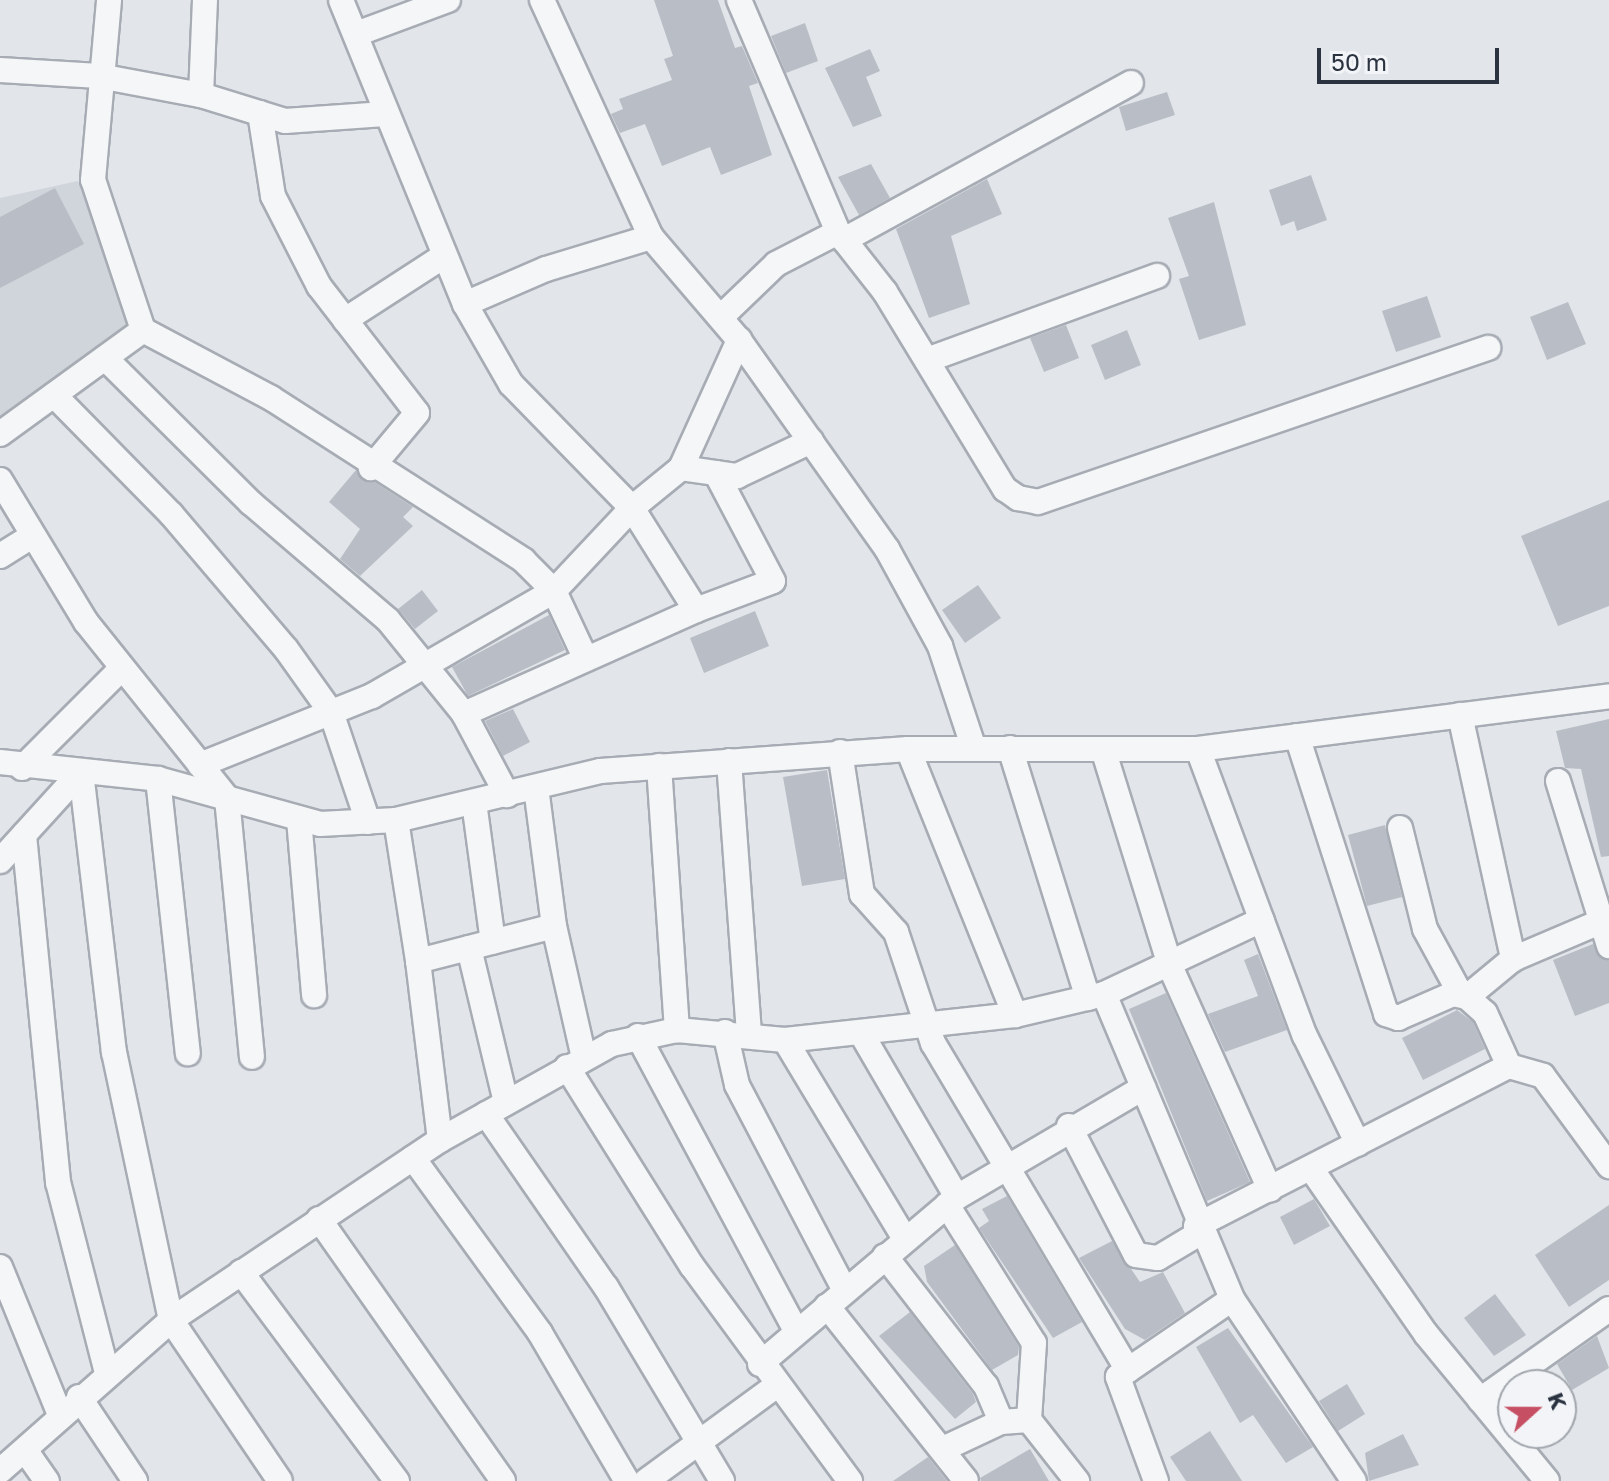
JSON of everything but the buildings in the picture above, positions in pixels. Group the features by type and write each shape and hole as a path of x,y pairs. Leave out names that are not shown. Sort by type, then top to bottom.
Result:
{"street":[{"path":"109,0 99,76 93,180 143,330 271,398 371,468 523,560 554,591 584,655"},
{"path":"201,95 205,0"},
{"path":"341,0 465,304 511,384 632,508 696,610"},
{"path":"356,34 448,0"},
{"path":"542,0 651,237 739,340 887,549 940,646 974,749"},
{"path":"739,0 841,236 927,360 1005,489 1038,502 1488,348"},
{"path":"0,70 99,76 201,95 285,121 385,114"},
{"path":"721,317 776,264 841,236 1131,83"},
{"path":"260,113 273,196 345,320 417,413 371,468"},
{"path":"465,304 546,269 651,237"},
{"path":"345,320 444,256"},
{"path":"927,360 1157,276"},
{"path":"0,434 143,330"},
{"path":"200,765 331,712 426,664 554,591 632,508 681,468 739,340"},
{"path":"105,358 426,664 464,714 507,795"},
{"path":"54,395 171,514 331,712 368,822"},
{"path":"681,468 737,476 811,441"},
{"path":"464,714 584,655 773,581 716,473"},
{"path":"0,480 32,536 122,668 227,798 252,1057"},
{"path":"0,556 32,536"},
{"path":"11,765 122,668"},
{"path":"11,765 158,779 299,819 368,822 396,820 536,787 659,766 908,749 1198,749 1609,696"},
{"path":"1460,715 1513,959"},
{"path":"1297,736 1386,1014 1398,1018 1464,996 1513,959 1604,920"},
{"path":"1010,748 1096,996 1143,1088 1198,1229 1232,1299 1354,1481"},
{"path":"908,749 1015,1015"},
{"path":"1103,749 1170,966 1270,1190"},
{"path":"1198,749 1261,920 1358,1144"},
{"path":"840,752 862,894 896,932 931,1027 933,1043 1128,1370"},
{"path":"729,761 737,1085 836,1298 966,1481"},
{"path":"659,766 677,1030"},
{"path":"0,861 81,772"},
{"path":"81,772 114,1052 171,1320 280,1481"},
{"path":"158,779 188,1053"},
{"path":"1558,781 1604,920 1609,946"},
{"path":"536,787 576,1063 760,1364 850,1481"},
{"path":"474,802 493,942"},
{"path":"299,819 314,995"},
{"path":"396,820 418,961 440,1140"},
{"path":"1400,828 1425,929 1464,996 1485,1013 1509,1066"},
{"path":"24,835 58,1182 107,1373"},
{"path":"47,1481 9,1456 171,1320 440,1140 576,1063 638,1036 677,1030 737,1033 785,1040 931,1027 1015,1015 1096,996 1170,966 1261,920"},
{"path":"418,961 554,926"},
{"path":"469,948 496,1108 722,1481"},
{"path":"861,1033 952,1201 1034,1343 1029,1420 1077,1481"},
{"path":"638,1036 797,1332"},
{"path":"785,1040 905,1239"},
{"path":"1069,1126 1136,1255 1158,1258 1198,1229 1509,1066 1543,1076 1609,1166"},
{"path":"760,1364 952,1201 1069,1126 1143,1088"},
{"path":"413,1158 540,1333 627,1481"},
{"path":"1312,1170 1480,1400 1547,1481"},
{"path":"319,1219 503,1481"},
{"path":"885,1256 986,1386 1001,1422"},
{"path":"0,1267 60,1415"},
{"path":"241,1272 397,1481"},
{"path":"1156,1481 1118,1388 1128,1370 1232,1299"},
{"path":"1480,1400 1609,1309"},
{"path":"646,1481 695,1439 776,1386"},
{"path":"79,1397 135,1481"},
{"path":"943,1449 1001,1422 1029,1420"}],"shaded area":[{"path":"78,181 131,325 0,422 0,198"}]}
